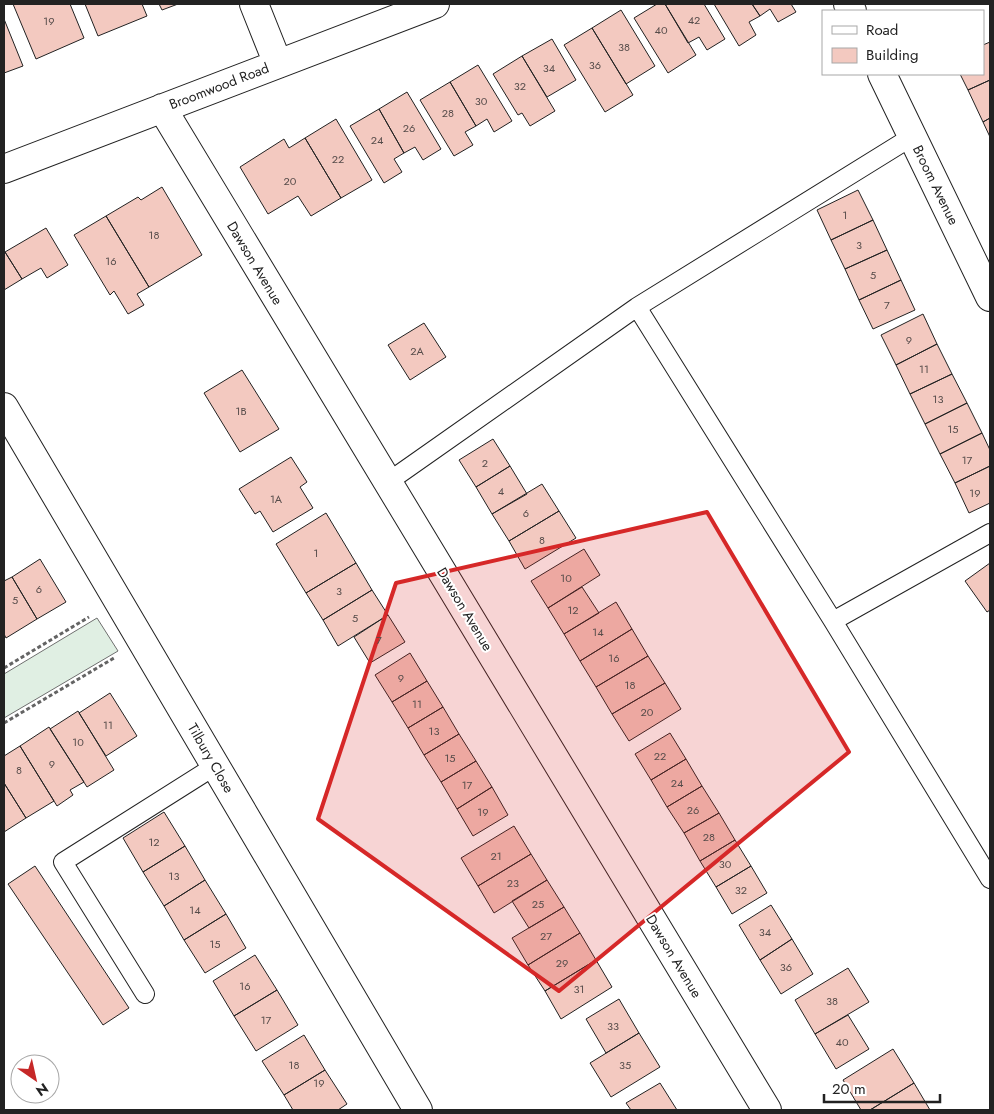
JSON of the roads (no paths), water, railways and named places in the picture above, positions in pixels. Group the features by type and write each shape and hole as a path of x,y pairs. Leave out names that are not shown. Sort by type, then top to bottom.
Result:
{"street":[{"path":"254,4 278,64"},
{"name":"Broomwood Road","path":"4,169 435,4"},
{"name":"Broom Avenue","path":"882,75 990,297"},
{"name":"Dawson Avenue","path":"162,108 767,1110"},
{"name":"Tilbury Close","path":"4,406 418,1110"}],"lane":[{"path":"388,482 637,307 913,136"},
{"path":"637,307 833,621 990,879"},
{"path":"833,621 990,533"},
{"path":"144,994 63,862 216,766"}]}
